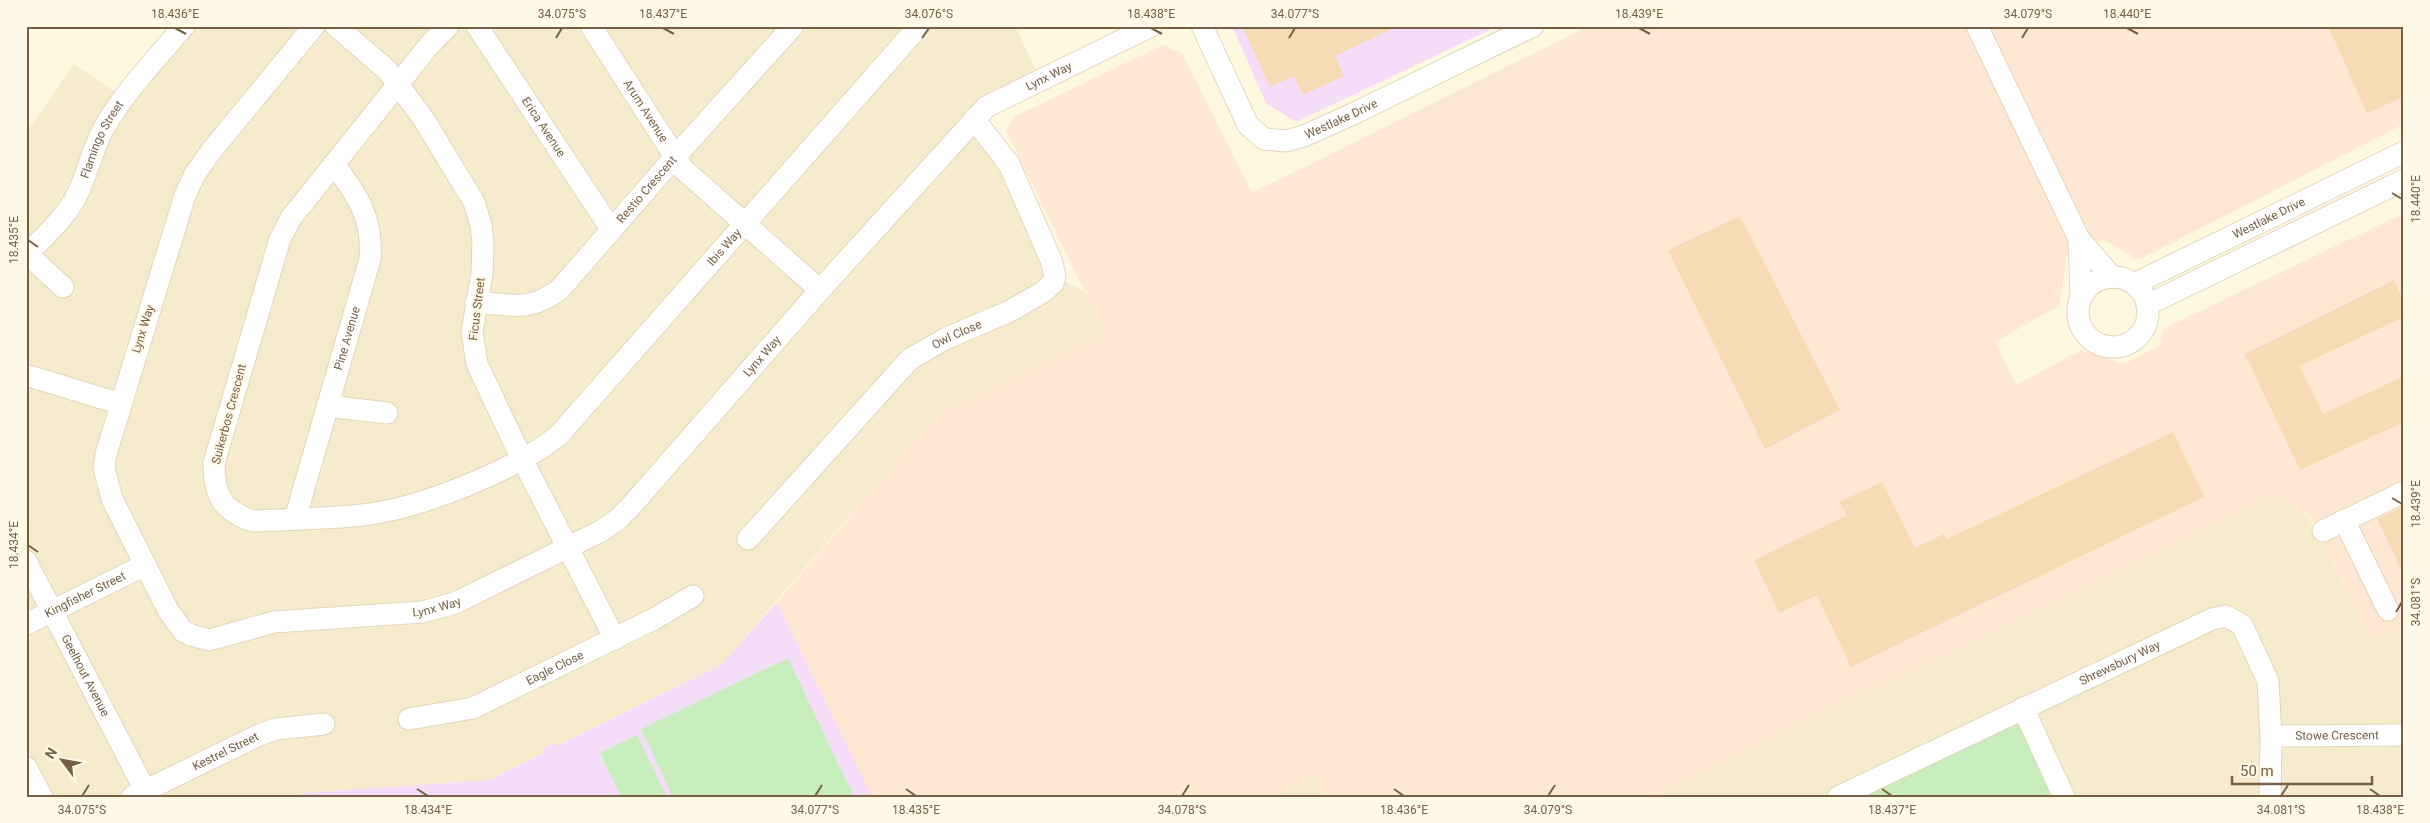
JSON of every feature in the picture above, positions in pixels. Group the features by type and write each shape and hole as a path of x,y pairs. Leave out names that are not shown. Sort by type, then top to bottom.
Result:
{"street":[{"name":"Flamingo Street","path":"27,254 65,214 76,196 95,147 106,125 184,26"},
{"name":"Lynx Way","path":"314,26 195,174 176,219 106,454 106,482 112,499 176,623 191,635 209,640 274,622 422,612 438,608 455,603 601,531 617,520 632,505 820,290 986,107 1150,26"},
{"name":"Ficus Street","path":"336,26 387,70 423,118 474,202 481,225 483,243 482,273 472,332 476,364 522,460 616,639"},
{"path":"398,85 448,26"},
{"name":"Erica Avenue","path":"477,26 611,229"},
{"name":"Arum Avenue","path":"591,26 674,158 693,179 820,290"},
{"name":"Restio Crescent","path":"476,302 527,305 547,299 560,289 611,229 793,26"},
{"name":"Ibis Way","path":"522,460 558,436 743,223 919,26"},
{"name":"Westlake Drive","path":"1202,26 1248,125 1264,139 1286,141 1304,136 1357,112 1533,26"},
{"path":"1977,26 2079,239 2112,277"},
{"name":"Suikerbos Crescent","path":"398,85 291,218 280,239 214,463 217,493 226,507 238,517 253,522 364,515 395,509 468,483 522,460"},
{"name":"Owl Close","path":"748,539 910,359 945,339 1032,300 1053,282 1055,276 1051,260 1009,164 974,119"},
{"name":"Westlake Drive","path":"2134,284 2404,152"},
{"name":"Pine Avenue","path":"295,519 366,276 371,240 366,213 334,164"},
{"name":"Westlake Drive","path":"2147,305 2404,180"},
{"path":"2079,239 2081,297 2078,317 2082,329 2094,342 2110,347 2125,345 2141,333 2147,322 2147,305 2144,295 2134,284 2126,279 2112,277 2094,283 2081,297"},
{"path":"27,254 63,287"},
{"path":"26,375 121,404"},
{"path":"327,406 386,413"},
{"path":"2323,531 2404,492"},
{"path":"2344,520 2388,610"},
{"name":"Geelhout Avenue","path":"26,560 139,793"},
{"name":"Kingfisher Street","path":"26,624 145,565"},
{"name":"Eagle Close","path":"409,719 474,708 616,639 693,596"},
{"name":"Shrewsbury Way","path":"1838,797 2212,618 2226,616 2242,625 2268,681 2271,736 2270,797"},
{"path":"2023,708 2064,797"},
{"name":"Kestrel Street","path":"139,793 259,735 276,729 324,724"},
{"name":"Stowe Crescent","path":"2271,736 2404,736"},
{"path":"26,767 42,797"}],"shaded area":[{"path":"184,26 1015,26 1040,79 974,119 1055,276 1085,292 1105,333 936,416 721,665 557,747 555,743 544,753 489,780 304,793 292,797 26,797 26,133 74,64 125,98"},
{"path":"1232,26 1498,26 1296,122 1266,103"},
{"path":"1589,26 2404,26 2404,124 2139,260 2104,240 2067,256 2059,306 1995,342 2016,385 2081,350 2124,364 2159,346 2163,329 2404,213 2404,624 2373,640 2308,515 2276,495 1651,797 1326,797 1314,775 1272,797 872,797 777,602 936,416 1105,333 1006,131 1014,117 1163,45 1182,53 1252,193"},
{"path":"2276,495 2307,515 2373,640 2404,624 2404,797 1651,797"},
{"path":"777,602 872,797 292,797 304,793 489,780 544,753 542,749 555,743 557,746 721,665"},
{"path":"1315,775 1326,797 1272,797"}],"green space":[{"path":"788,658 854,797 673,797 641,729"},
{"path":"2023,708 2064,797 1838,797"},
{"path":"637,735 667,797 621,797 600,753"}],"building":[{"path":"1242,26 1398,26 1335,56 1344,76 1303,95 1294,76 1270,87"},
{"path":"2328,26 2404,26 2404,97 2367,113"},
{"path":"1740,216 1840,410 1765,449 1668,250"},
{"path":"2394,280 2404,302 2404,317 2299,366 2323,414 2404,376 2404,422 2300,470 2245,354"},
{"path":"2173,432 2204,497 1851,667 1817,595 1779,613 1754,560 1847,515 1839,502 1882,482 1915,548 1944,534 1947,539"},
{"path":"2404,506 2404,575 2377,519"}]}
